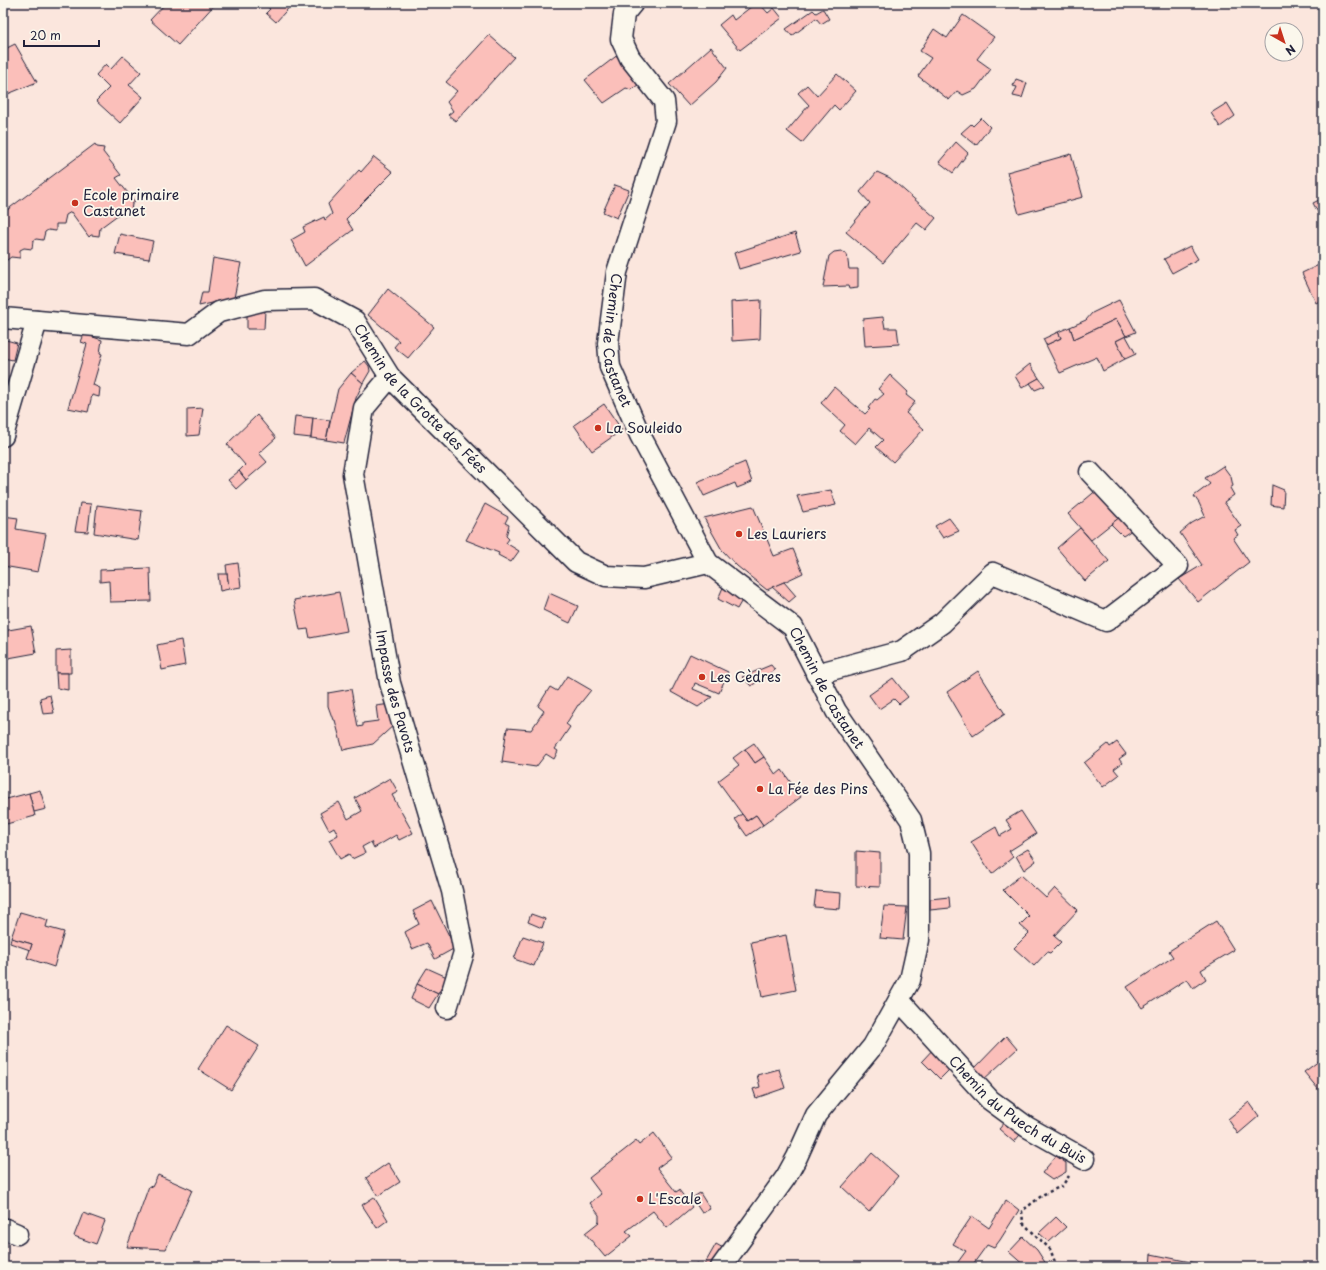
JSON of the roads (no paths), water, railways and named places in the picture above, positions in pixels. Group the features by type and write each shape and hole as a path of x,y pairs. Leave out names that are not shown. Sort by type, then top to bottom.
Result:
{"street":[{"name":"Chemin de Castanet","path":"633,3 624,14 621,38 630,58 664,101 666,121 617,272 608,343 610,367 640,435 708,563 793,628 836,711 911,820 919,853 919,940 910,980 873,1046 816,1115 786,1177 721,1267"},
{"name":"Chemin de la Grotte des Fées","path":"3,318 189,334 219,312 265,300 314,299 355,322 390,377 576,562 606,576 644,578 708,563"},
{"path":"3,436 38,321"},
{"name":"Impasse des Pavots","path":"390,377 364,408 353,474 390,683 452,891 464,952 447,1008"},
{"path":"816,674 902,651 942,623 993,573 1106,621 1178,566 1090,472"},
{"name":"Chemin du Puech du Buis","path":"899,1000 990,1100 1027,1127 1084,1159"}],"place":[{"name":"Ecole primaire Castanet","path":"75,203"},
{"name":"La Souleido","path":"598,428"},
{"name":"Les Lauriers","path":"739,534"},
{"name":"Les Cèdres","path":"702,677"},
{"name":"La Fée des Pins","path":"760,789"},
{"name":"L'Escale","path":"640,1199"}]}
